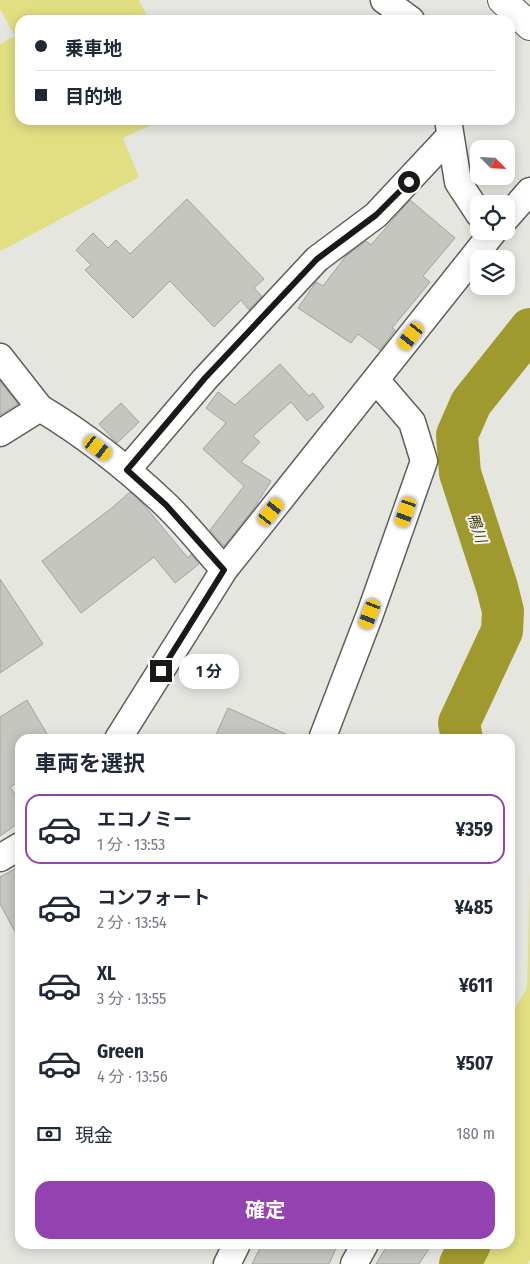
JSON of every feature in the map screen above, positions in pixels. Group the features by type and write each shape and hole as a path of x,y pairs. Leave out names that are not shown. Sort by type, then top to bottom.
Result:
{"highway":[{"path":"502,0 530,26"}],"street":[{"path":"384,0 404,15"},
{"path":"449,128 458,182 470,198"},
{"path":"127,470 205,378 317,259 376,215 449,128"},
{"path":"515,205 530,191"},
{"path":"121,734 224,570 376,380 481,240"},
{"path":"0,357 40,408 70,426 127,470 166,505 224,570"},
{"path":"324,734 370,614 424,461 412,422 376,380"},
{"path":"0,433 40,408"},
{"path":"0,858 15,849"},
{"path":"227,1264 235,1249"},
{"path":"354,1264 362,1249"}],"shaded area":[{"path":"0,0 139,0 146,15 15,15 15,36 0,9"},
{"path":"15,36 15,125 151,125 123,138 139,177 1,251 0,249 0,44"},
{"path":"530,872 530,1260 527,1264 474,1264 484,1249 515,1249 515,1008 527,988"}],"building":[{"path":"187,199 264,279 254,288 262,296 249,310 241,300 214,327 170,281 133,318 85,270 91,265 76,250 93,233 108,248 116,240 130,254"},
{"path":"410,200 455,238 423,276 430,282 392,328 395,330 380,350 358,334 351,343 298,308 316,282 323,286 346,256 366,241 371,245"},
{"path":"280,364 309,396 313,393 324,407 307,421 291,402 253,436 260,442 241,462 271,481 254,508 224,546 210,530 244,486 203,449 226,423 206,408 218,392 235,405"},
{"path":"0,381 18,404 0,415"},
{"path":"121,403 139,422 117,443 99,424"},
{"path":"130,492 143,504 188,558 191,554 199,564 175,583 154,557 81,613 42,561"},
{"path":"0,579 43,644 0,673"},
{"path":"27,700 47,734 15,734 15,784 10,787 15,794 15,826 0,836 0,717"},
{"path":"228,708 286,734 216,734"},
{"path":"15,869 15,932 0,904 0,877"},
{"path":"260,1249 336,1249 329,1264 252,1264"},
{"path":"385,1249 429,1249 419,1264 376,1264"}],"waterway":[{"name":"鴨川","path":"461,734 459,723 502,631 503,611 460,473 457,435 471,403 530,329"},
{"name":"鴨川","path":"460,1264 468,1249"}],"route":[{"path":"161,671 224,570 166,505 127,470 205,378 317,259 376,215 409,182"}]}
